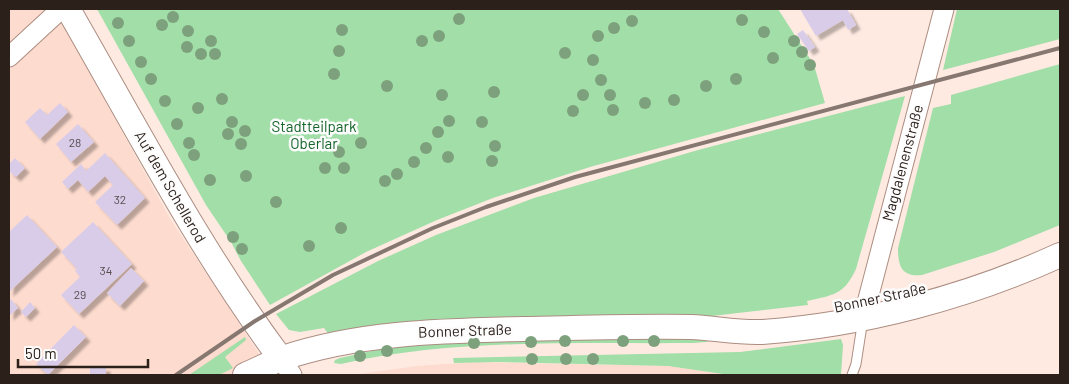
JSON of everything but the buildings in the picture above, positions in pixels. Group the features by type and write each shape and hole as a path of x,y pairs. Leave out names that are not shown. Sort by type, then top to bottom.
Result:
{"street":[{"path":"9,57 61,9"},
{"name":"Auf dem Schellerod","path":"68,9 195,232 287,367"},
{"name":"Magdalenenstraße","path":"865,311 944,9"},
{"name":"Bonner Straße","path":"865,311 968,275 1060,237"},
{"name":"Bonner Straße","path":"245,375 287,367 363,340 406,334 566,328 691,327 760,332 865,311 960,295 1032,268 1060,255"}],"lane":[{"name":"Bonner Straße","path":"852,375 865,311"}],"shaded area":[{"path":"9,9 54,9 171,220 273,375 9,375"},
{"path":"475,362 668,366 730,375 352,375 417,366"}],"green space":[{"name":"Stadtteilpark Oberlar","path":"97,9 778,9 814,65 825,103 590,167 493,198 437,220 366,252 270,305 206,205"},
{"path":"957,9 1060,9 1060,39 943,70"},
{"path":"1060,64 1060,225 994,252 922,275 910,274 902,269 898,248 933,108 951,104 951,95"},
{"path":"905,96 852,278 842,289 831,295 807,301 808,305 712,316 614,319 329,335 324,328 300,332 289,330 276,314 378,261 436,235 534,198 698,150"},
{"path":"245,337 246,340 225,357 233,368 219,375 189,375"},
{"path":"548,338 710,340 692,343 560,343 471,346 427,350 341,364 334,363 335,360 340,358 399,345"},
{"path":"841,339 843,345 841,375 730,375 668,366 496,362 454,363 453,358 740,352"}],"railway":[{"path":"176,375 255,321 333,275 433,228 486,207 575,177 1060,48"}]}
